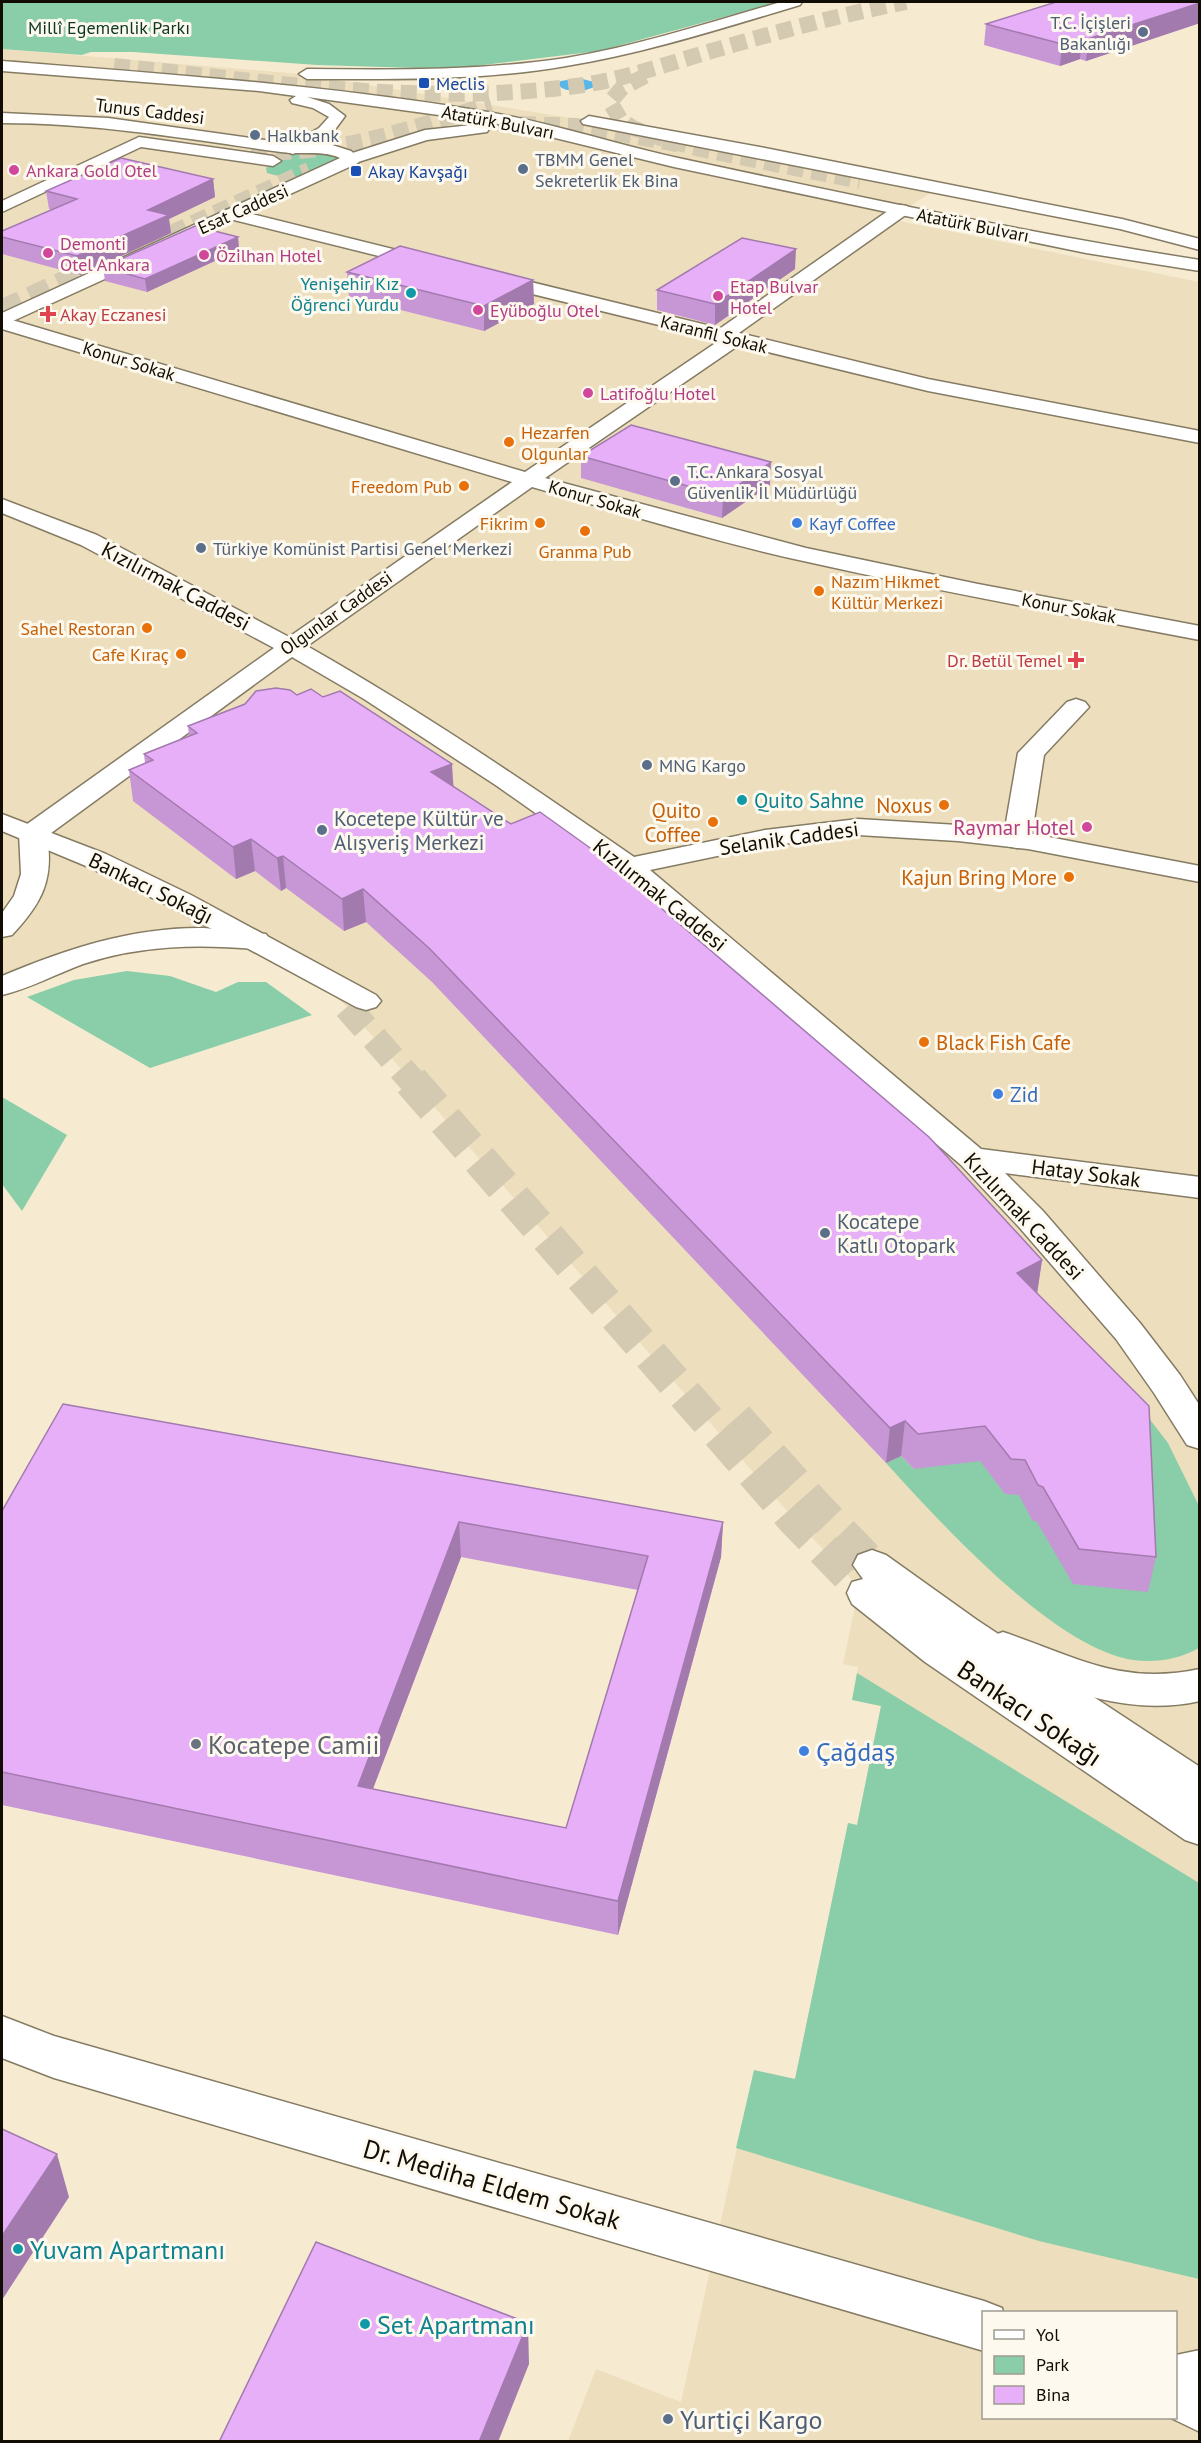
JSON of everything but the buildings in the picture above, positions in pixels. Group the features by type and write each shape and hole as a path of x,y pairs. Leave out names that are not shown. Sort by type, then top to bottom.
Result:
{"street":[{"name":"Atatürk Bulvarı","path":"535,112 297,74 453,72 564,62 645,45 795,2"},
{"path":"2,58 114,66"},
{"path":"135,76 153,72 158,69 158,64"},
{"name":"Atatürk Bulvarı","path":"2,66 294,89 490,117 674,162 901,210 1086,248 1192,265"},
{"name":"Esat Caddesi","path":"23,291 275,169 293,149 336,122 337,116 331,110 316,103 187,80"},
{"name":"Atatürk Bulvarı","path":"578,119 765,153 1099,220 1200,245"},
{"name":"Tunus Caddesi","path":"2,120 106,123 293,149 329,150 348,155 352,159"},
{"name":"Tunus Caddesi","path":"2,120 97,129 251,152"},
{"name":"Esat Caddesi","path":"2,321 352,159 401,141 448,131 492,129 579,138"},
{"path":"631,140 713,163 1094,241 1192,265"},
{"name":"Tunus Caddesi","path":"2,207 139,142 275,169"},
{"name":"Esat Caddesi","path":"275,169 291,178 321,174"},
{"path":"860,181 1112,231 1200,245"},
{"name":"Olgunlar Caddesi","path":"33,833 289,646 728,337 901,210"},
{"path":"232,214 448,268"},
{"name":"Karanfil Sokak","path":"471,273 928,385 1200,437"},
{"name":"Konur Sokak","path":"2,321 526,479 714,532 806,555 978,591 1200,633"},
{"name":"Kızılırmak Caddesi","path":"2,506 89,540 289,646 373,694 506,780 629,866 972,1158 1031,1219 1128,1331 1167,1384 1200,1436"},
{"path":"1017,840 1031,753 1076,707"},
{"name":"Bankacı Sokağı","path":"2,822 96,860 256,940 297,963 357,1004"},
{"name":"Selanik Caddesi","path":"629,866 765,838 858,827 947,832 1017,840 1200,874"},
{"path":"2,929 14,917 28,896 36,876 37,855 33,833"},
{"path":"2,986 75,957 135,942 201,936 256,940"},
{"name":"Hatay Sokak","path":"972,1158 1200,1188"},
{"name":"Bankacı Sokağı","path":"1200,1789 963,1631 869,1579 939,1652 1200,1827"},
{"path":"963,1631 1099,1683 1134,1689 1168,1691 1200,1685"},
{"name":"Dr. Mediha Eldem Sokak","path":"2,2037 54,2057 982,2325"},
{"path":"1177,2380 1200,2375"},
{"path":"1177,2391 1200,2407"}],"shaded area":[{"path":"2,49 301,74 589,121 938,188 890,219 1199,282 1199,2441 568,2441 596,2369 681,2402 754,2070 795,2079 848,1823 857,1825 881,1706 852,1700 858,1667 843,1664 859,1587 794,1519 347,1007 325,987 256,940 184,936 25,976 2,986"}],"green space":[{"name":"Millî Egemenlik Parkı","path":"2,2 779,2 599,51 450,69 317,65 133,52 91,52 82,55 2,49"},
{"path":"293,149 348,155 318,171 300,176 279,176 267,173 266,168"},
{"path":"127,971 170,976 216,992 238,982 266,982 312,1015 150,1068 27,997 74,980"},
{"path":"2,1097 67,1135 22,1211 2,1184"},
{"path":"1148,1417 1168,1443 1199,1506 1199,1648 1168,1659 1133,1660 1102,1651 1068,1632 1034,1608 1000,1579 936,1517 886,1463 901,1456 914,1469"},
{"path":"857,1673 1199,1883 1199,2279 1039,2241 736,2148 754,2070 795,2079 848,1823 857,1825 881,1706 852,1700"}],"water":[{"path":"579,78 594,82 596,86 576,91 565,89 557,84 561,81"}],"tunnel":[{"path":"114,66 345,90 460,94 518,92 609,80 806,25 906,2"},
{"path":"645,76 622,88 610,102 620,119 633,128 700,149 860,181"},
{"path":"251,152 313,150 343,145 402,131 491,104"},
{"path":"496,123 577,126 682,145"},
{"path":"84,273 309,170"},
{"path":"2,310 87,271"},
{"path":"347,1007 413,1082"},
{"path":"411,1081 794,1519 866,1593"},
{"path":"736,1418 814,1505 872,1565"}],"place":[{"name":"T.C. İçişleri Bakanlığı","path":"1143,32"},
{"name":"Meclis","path":"424,83"},
{"name":"Halkbank","path":"255,135"},
{"name":"TBMM Genel Sekreterlik Ek Bina","path":"523,169"},
{"name":"Ankara Gold Otel","path":"14,170"},
{"name":"Akay Kavşağı","path":"356,171"},
{"name":"Demonti Otel Ankara","path":"48,253"},
{"name":"Özilhan Hotel","path":"204,255"},
{"name":"Yenişehir Kız Öğrenci Yurdu","path":"411,293"},
{"name":"Etap Bulvar Hotel","path":"718,296"},
{"name":"Eyüboğlu Otel","path":"478,310"},
{"name":"Akay Eczanesi","path":"48,314"},
{"name":"Latifoğlu Hotel","path":"588,393"},
{"name":"Hezarfen Olgunlar","path":"509,442"},
{"name":"T.C. Ankara Sosyal Güvenlik İl Müdürlüğü","path":"675,481"},
{"name":"Freedom Pub","path":"464,486"},
{"name":"Fikrim","path":"540,523"},
{"name":"Kayf Coffee","path":"797,523"},
{"name":"Granma Pub","path":"585,531"},
{"name":"Türkiye Komünist Partisi Genel Merkezi","path":"201,548"},
{"name":"Nazım Hikmet Kültür Merkezi","path":"819,591"},
{"name":"Sahel Restoran","path":"147,628"},
{"name":"Cafe Kıraç","path":"181,654"},
{"name":"Dr. Betül Temel","path":"1076,660"},
{"name":"MNG Kargo","path":"647,765"},
{"name":"Quito Sahne","path":"742,800"},
{"name":"Noxus","path":"944,805"},
{"name":"Quito Coffee","path":"713,822"},
{"name":"Raymar Hotel","path":"1087,827"},
{"name":"Kocetepe Kültür ve Alışveriş Merkezi","path":"322,830"},
{"name":"Kajun Bring More","path":"1069,877"},
{"name":"Black Fish Cafe","path":"924,1042"},
{"name":"Zid","path":"998,1094"},
{"name":"Kocatepe Katlı Otopark","path":"825,1233"},
{"name":"Kocatepe Camii","path":"196,1744"},
{"name":"Çağdaş","path":"804,1751"},
{"name":"Yuvam Apartmanı","path":"18,2249"},
{"name":"Set Apartmanı","path":"365,2324"},
{"name":"Yurtiçi Kargo","path":"668,2419"}]}
